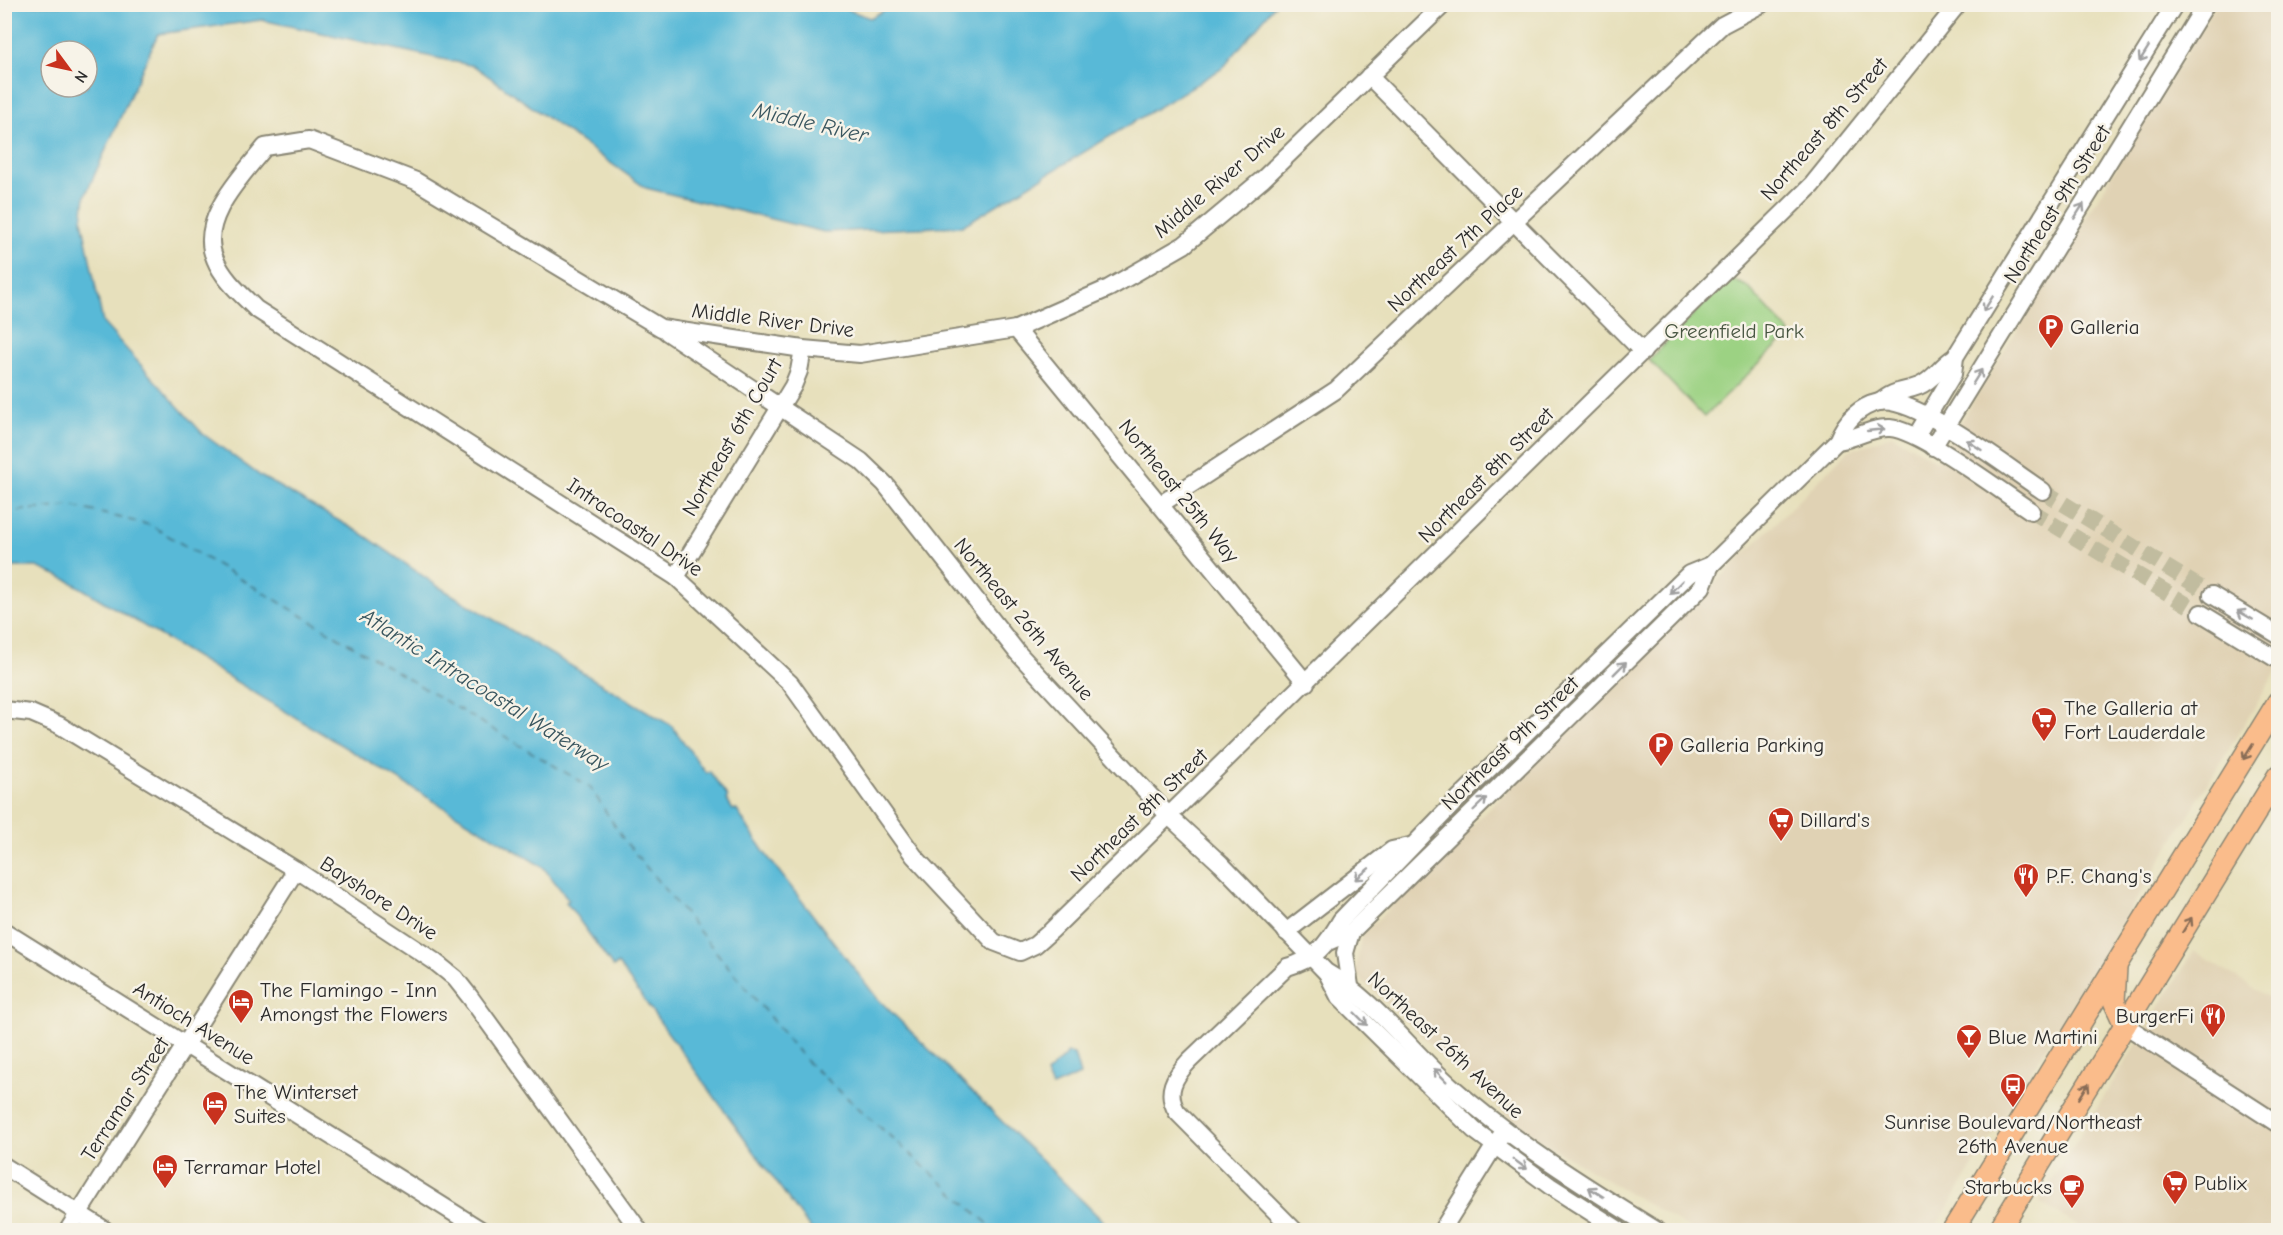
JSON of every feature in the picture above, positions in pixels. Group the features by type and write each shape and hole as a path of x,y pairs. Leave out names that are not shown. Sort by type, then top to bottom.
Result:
{"main road":[{"path":"1953,1230 2278,702"},
{"path":"1999,1230 2278,776"},
{"path":"2117,965 2114,1001 2125,1025"}],"street":[{"name":"Middle River Drive","path":"232,191 265,147 309,140 416,181 661,328 803,349 860,354 1016,328 1109,288 1184,245 1263,178 1444,4"},
{"name":"Northeast 7th Place","path":"1161,504 1336,390 1722,25 1762,4"},
{"name":"Northeast 8th Street","path":"1020,952 1035,945 1051,931 1812,184 1958,4"},
{"name":"Northeast 9th Street","path":"1294,1230 1183,1121 1171,1097 1173,1081 1189,1061 1287,967 1307,962 1328,942 1341,920 1412,846 1689,574 1711,565 1837,441 1844,423 1856,412 1880,402 1893,391 1919,386 1955,357 2175,4"},
{"name":"Northeast 9th Street","path":"1837,441 1855,439 1865,431 1891,428 1916,436 1933,447 2206,4"},
{"path":"1369,76 1643,352"},
{"name":"Intracoastal Drive","path":"232,191 219,211 211,246 215,260 225,277 256,309 676,577 790,683 922,865 994,942 1020,952"},
{"name":"Northeast 26th Avenue","path":"661,328 861,461 885,484 1017,652 1169,816 1221,864 1311,958 1326,972 1350,986 1499,1138 1550,1186 1619,1230"},
{"name":"Northeast 25th Way","path":"1016,328 1306,683"},
{"name":"Northeast 6th Court","path":"676,577 781,406 799,371 803,349"},
{"name":"Northeast 9th Street","path":"1916,436 1953,374 1955,357"},
{"path":"1880,402 1897,404 1929,416 2043,491"},
{"path":"1933,447 2031,511"},
{"name":"Northeast 9th Street","path":"1328,942 1351,932 1702,587 1711,565"},
{"path":"2212,595 2278,635"},
{"path":"2201,614 2278,660"},
{"name":"Bayshore Drive","path":"4,710 31,713 59,724 296,870 420,951 454,978 639,1230"},
{"name":"Northeast 9th Street","path":"1286,932 1392,850 1412,846"},
{"name":"Terramar Street","path":"68,1230 187,1046 296,870"},
{"name":"Antioch Avenue","path":"4,931 481,1230"},
{"path":"1350,986 1345,953 1351,932"},
{"name":"Northeast 26th Avenue","path":"1326,972 1339,997 1434,1092 1499,1138 1656,1230"},
{"path":"2125,1025 2278,1124"},
{"path":"1442,1230 1499,1138"},
{"path":"4,1166 105,1230"}],"shaded area":[{"path":"2216,5 2278,5 2278,669 1934,1230 1692,1230 1521,1129 1355,974 1361,936 1848,451 1892,435 1937,461"},
{"path":"2194,951 2278,1004 2278,1230 2084,1230 2039,1202"}],"green space":[{"name":"Greenfield Park","path":"1732,279 1748,287 1790,333 1704,417 1649,360 1706,301"}],"water":[{"path":"832,4 870,18 896,4 1275,5 1223,68 962,226 824,232 646,188 474,66 262,20 158,34 85,196 82,220 103,323 203,434 262,477 364,535 439,587 672,726 706,773 709,771 728,797 726,799 733,810 736,809 764,852 877,998 1112,1230 811,1230 618,964 613,967 566,902 569,900 543,867 68,580 37,567 5,567 5,5"},
{"path":"1068,1053 1074,1054 1080,1075 1052,1087 1046,1074"}],"ferry route":[{"path":"4,512 71,506 150,525 590,787 624,840 806,1061 995,1230"}],"tunnel":[{"path":"2043,491 2212,595"},
{"path":"2031,511 2201,613"}],"place":[{"name":"Galleria","path":"2051,350"},
{"name":"The Galleria at Fort Lauderdale","path":"2044,743"},
{"name":"Galleria Parking","path":"1661,768"},
{"name":"Dillard's","path":"1781,843"},
{"name":"P.F. Chang's","path":"2026,899"},
{"name":"The Flamingo - Inn Amongst the Flowers","path":"241,1025"},
{"name":"BurgerFi","path":"2213,1039"},
{"name":"Blue Martini","path":"1969,1060"},
{"name":"Sunrise Boulevard/Northeast 26th Avenue","path":"2013,1109"},
{"name":"The Winterset Suites","path":"215,1127"},
{"name":"Terramar Hotel","path":"165,1190"},
{"name":"Publix","path":"2175,1206"},
{"name":"Starbucks","path":"2072,1210"}],"water label":[{"name":"Middle River","path":"811,122"},
{"name":"Atlantic Intracoastal Waterway","path":"485,689"}]}
